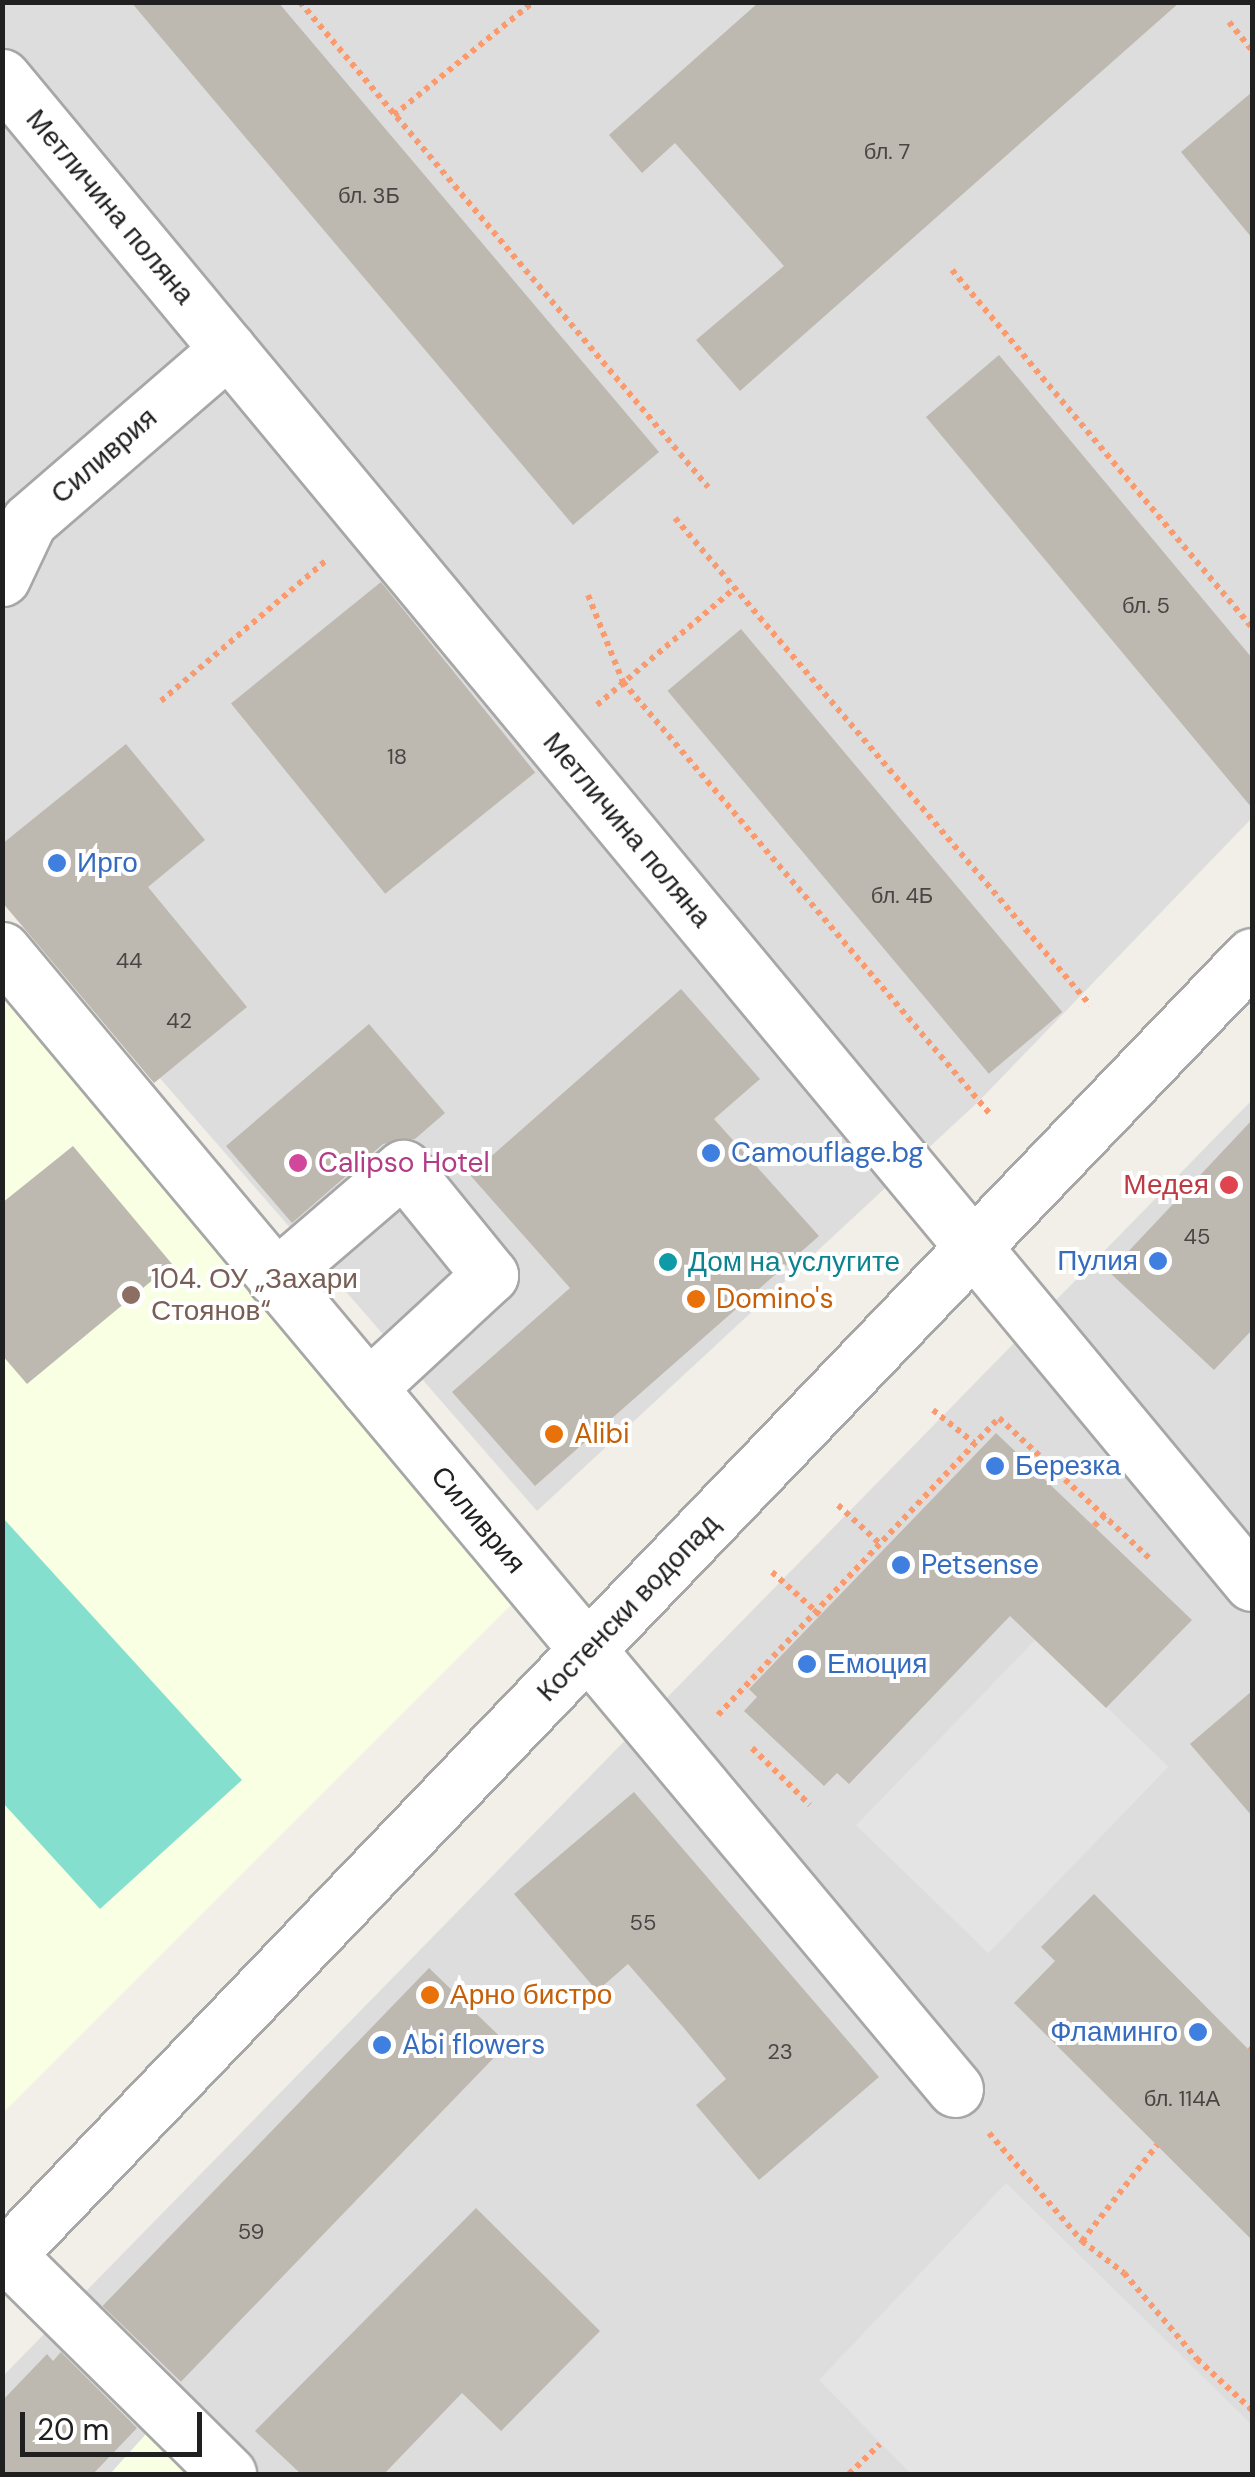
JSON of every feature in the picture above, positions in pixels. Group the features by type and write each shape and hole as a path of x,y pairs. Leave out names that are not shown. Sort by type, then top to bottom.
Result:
{"street":[{"name":"Метличина поляна","path":"2,77 1252,1584"},
{"name":"Силиврия","path":"2,578 28,521 228,349"},
{"name":"Силиврия","path":"2,950 955,2089"},
{"name":"Костенски водопад","path":"4,2255 1252,956"},
{"path":"275,1278 402,1168 490,1274 368,1388"},
{"path":"4,2255 228,2474"}],"path":[{"path":"300,2 708,488"},
{"path":"394,115 533,2"},
{"path":"1228,22 1252,50"},
{"path":"952,270 1252,627"},
{"path":"676,518 1090,1006"},
{"path":"161,701 372,522"},
{"path":"623,682 735,588"},
{"path":"588,595 623,682 990,1114"},
{"path":"932,1410 974,1443"},
{"path":"730,1726 717,1713 817,1613 999,1418 1162,1571"},
{"path":"838,1505 879,1543"},
{"path":"772,1572 817,1613"},
{"path":"744,1740 810,1805"},
{"path":"1082,2242 1158,2145"},
{"path":"1004,2152 1082,2242 1124,2273 1197,2359 1252,2410"},
{"path":"849,2474 880,2444"}],"shaded area":[{"path":"2,3 1252,3 1252,818 979,1101 537,1511 3,898"},
{"name":"104. ОУ „Захари Стоянов“","path":"2,992 517,1599 3,2113 2,2113"},
{"path":"1252,1100 1252,2474 3,2474 3,2376"},
{"path":"3,1518 242,1780 100,1909 3,1803"},
{"path":"1036,1639 1168,1767 988,1953 856,1825"},
{"path":"1006,2183 1252,2425 1252,2474 911,2474 819,2380"},
{"path":"146,2434 192,2474 110,2474"}],"building":[{"path":"131,2 278,2 659,452 573,525"},
{"path":"759,2 1180,2 740,391 696,340 784,266 675,143 642,173 609,135"},
{"path":"1252,92 1252,238 1181,152"},
{"path":"999,355 1252,658 1252,808 926,417"},
{"path":"381,582 535,772 385,894 231,703"},
{"path":"741,629 1062,1012 989,1074 667,691"},
{"path":"126,744 205,840 148,887 247,1007 154,1083 2,902 2,844"},
{"name":"Дом на услугите","path":"681,989 760,1079 714,1119 819,1236 535,1486 452,1392 570,1288 470,1175"},
{"path":"369,1024 445,1113 415,1139 383,1144 292,1223 226,1146"},
{"path":"1252,1120 1252,1330 1214,1370 1109,1272"},
{"path":"73,1146 172,1264 27,1384 2,1355 2,1203"},
{"path":"996,1433 1192,1620 1106,1708 1010,1616 849,1784 837,1773 824,1786 744,1711 757,1697 749,1689"},
{"path":"1252,1691 1252,1816 1190,1744"},
{"path":"634,1792 879,2077 759,2180 696,2105 726,2079 683,2027 628,1964 597,1991 514,1894"},
{"path":"1094,1894 1252,2053 1252,2240 1014,2003 1055,1961 1041,1947"},
{"path":"429,1968 507,2044 181,2382 103,2306"},
{"path":"476,2208 600,2331 501,2431 462,2393 384,2474 301,2474 255,2431"},
{"path":"61,2352 137,2428 93,2474 2,2474 2,2401 47,2354 53,2361"}],"place":[{"name":"Ирго","path":"57,863"},
{"name":"Camouflage.bg","path":"711,1153"},
{"name":"Calipso Hotel","path":"298,1163"},
{"name":"Медея","path":"1229,1185"},
{"name":"Пулия","path":"1158,1261"},
{"name":"Дом на услугите","path":"668,1262"},
{"name":"104. ОУ „Захари Стоянов“","path":"131,1295"},
{"name":"Domino's","path":"696,1299"},
{"name":"Alibi","path":"554,1434"},
{"name":"Березка","path":"995,1466"},
{"name":"Petsense","path":"901,1565"},
{"name":"Емоция","path":"807,1664"},
{"name":"Арно бистро","path":"430,1995"},
{"name":"Фламинго","path":"1198,2032"},
{"name":"Abi flowers","path":"382,2045"}]}
